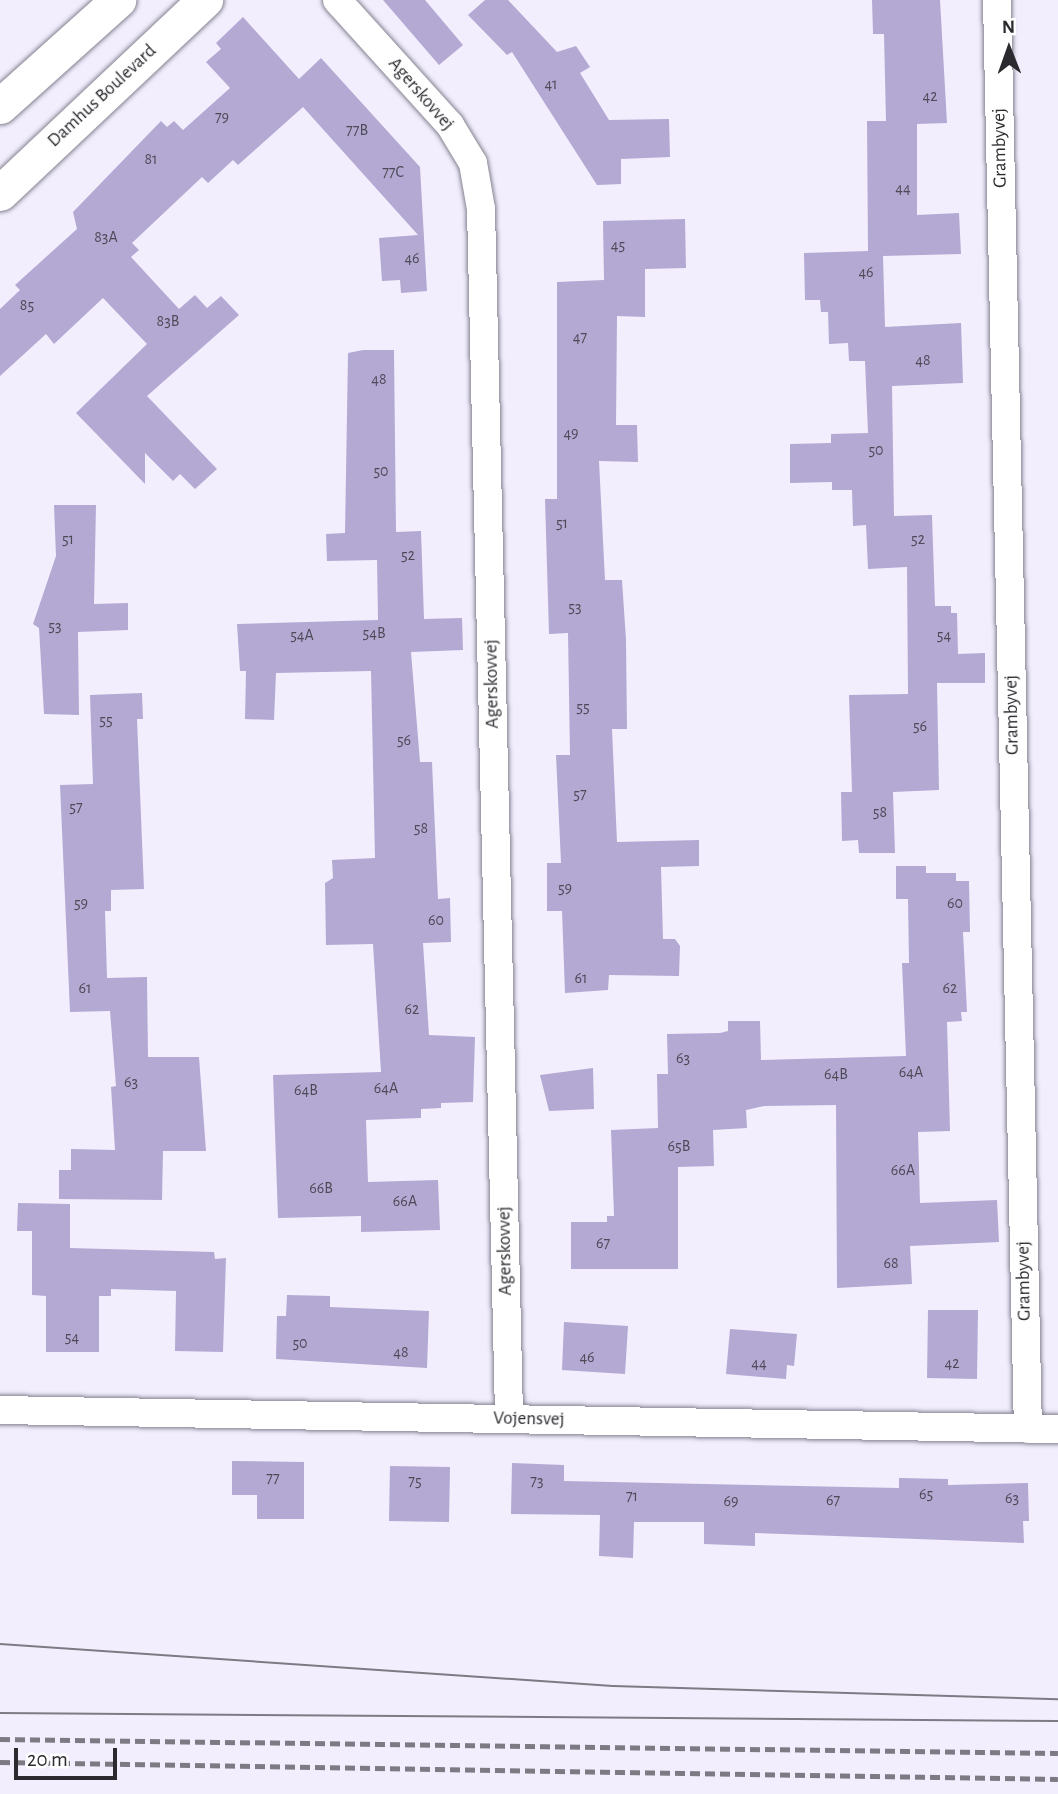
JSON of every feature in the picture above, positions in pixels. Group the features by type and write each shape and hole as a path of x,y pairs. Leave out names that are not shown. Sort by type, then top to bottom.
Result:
{"street":[{"path":"0,106 118,0"},
{"name":"Damhus Boulevard","path":"0,192 205,0"},
{"name":"Agerskovvej","path":"337,0 450,125 473,163 481,209 509,1419"},
{"name":"Grambyvej","path":"997,0 1028,1429"},
{"name":"Vojensvej","path":"0,1410 1058,1429"}],"building":[{"path":"383,0 425,0 463,45 439,65"},
{"path":"485,0 508,0 557,52 576,46 590,67 580,73 609,120 669,119 670,157 621,159 621,184 597,185 512,52 507,55 468,15"},
{"path":"872,0 940,0 947,123 917,124 917,215 959,213 961,254 883,256 885,327 961,323 963,383 892,386 894,516 932,515 935,606 951,606 951,613 957,613 958,654 985,653 985,683 937,683 939,790 893,792 895,853 859,853 858,840 842,841 841,792 852,792 849,695 908,694 907,567 868,569 866,525 853,526 852,490 832,490 832,482 790,483 790,444 831,443 831,434 868,433 865,361 849,361 848,343 829,344 828,312 821,312 820,300 805,300 804,253 868,251 867,121 886,121 884,34 873,34"},
{"path":"243,17 299,79 321,58 420,167 427,291 401,293 400,280 382,281 379,238 418,235 303,107 238,165 233,160 208,183 202,177 132,243 139,250 131,257 179,309 195,295 207,308 221,296 239,315 147,396 217,469 195,489 180,474 173,481 145,453 145,484 76,413 147,344 103,298 54,344 46,334 0,376 0,309 20,290 15,285 77,229 73,212 161,121 167,127 174,121 183,130 230,88 206,62 221,49 216,43"},
{"path":"685,219 686,268 645,269 645,317 617,316 616,425 637,425 638,462 599,461 605,580 622,580 626,640 627,729 612,729 617,842 699,840 699,866 661,867 663,939 675,939 680,946 679,976 609,975 608,990 565,993 562,911 547,911 547,863 561,863 556,755 570,755 568,633 549,634 545,499 557,499 557,282 604,280 603,221"},
{"path":"394,350 396,532 421,531 424,619 462,618 463,650 411,652 420,762 432,762 438,899 450,898 451,942 423,943 429,1035 475,1037 473,1102 441,1103 441,1108 421,1109 421,1118 366,1120 368,1182 438,1180 440,1230 361,1232 361,1216 278,1218 273,1075 381,1072 373,944 326,945 325,883 333,878 332,860 375,858 371,671 276,673 274,720 245,719 246,671 240,671 237,624 378,620 377,560 327,561 326,534 345,533 348,353"},
{"path":"54,505 96,505 94,604 128,603 128,630 78,632 79,715 44,714 39,628 33,624 56,556"},
{"path":"142,693 143,719 137,719 144,889 111,890 111,911 105,911 107,978 147,977 148,1057 199,1057 206,1151 163,1151 162,1200 59,1199 59,1170 71,1170 71,1149 115,1150 111,1087 116,1086 110,1011 70,1012 60,785 93,784 90,695"},
{"path":"896,866 926,866 926,873 956,873 956,881 969,881 970,932 963,932 967,1012 961,1012 962,1021 947,1022 950,1131 918,1132 920,1203 997,1200 999,1242 910,1246 912,1284 837,1288 836,1105 764,1106 746,1110 747,1128 713,1130 714,1166 678,1167 678,1269 571,1269 571,1222 607,1222 607,1216 614,1216 611,1130 658,1128 657,1074 668,1074 667,1034 720,1033 728,1031 728,1021 760,1021 761,1060 906,1056 902,963 909,963 908,899 896,899"},
{"path":"593,1068 594,1109 549,1111 540,1075"},
{"path":"18,1203 70,1204 70,1248 214,1252 215,1259 226,1258 223,1352 175,1351 176,1291 111,1289 111,1296 99,1296 99,1352 46,1352 46,1296 32,1295 32,1231 17,1231"},
{"path":"287,1295 330,1296 330,1307 429,1311 427,1368 276,1359 277,1316 286,1316"},
{"path":"928,1310 978,1310 977,1379 927,1378"},
{"path":"564,1322 628,1326 625,1374 562,1370"},
{"path":"730,1329 797,1334 794,1366 787,1365 786,1379 726,1374"},
{"path":"232,1461 304,1462 304,1519 257,1519 257,1495 232,1495"},
{"path":"512,1463 564,1465 564,1481 899,1488 899,1478 948,1479 948,1485 1028,1483 1029,1521 1023,1521 1024,1543 755,1533 755,1546 704,1544 704,1522 634,1522 633,1558 599,1556 600,1515 511,1514"},
{"path":"390,1466 450,1467 449,1522 389,1521"}],"tram line":[{"path":"0,1644 613,1686 1058,1699"},
{"path":"0,1713 1058,1721"}],"railway":[{"path":"0,1739 1058,1753"},
{"path":"0,1762 1058,1779"}]}
